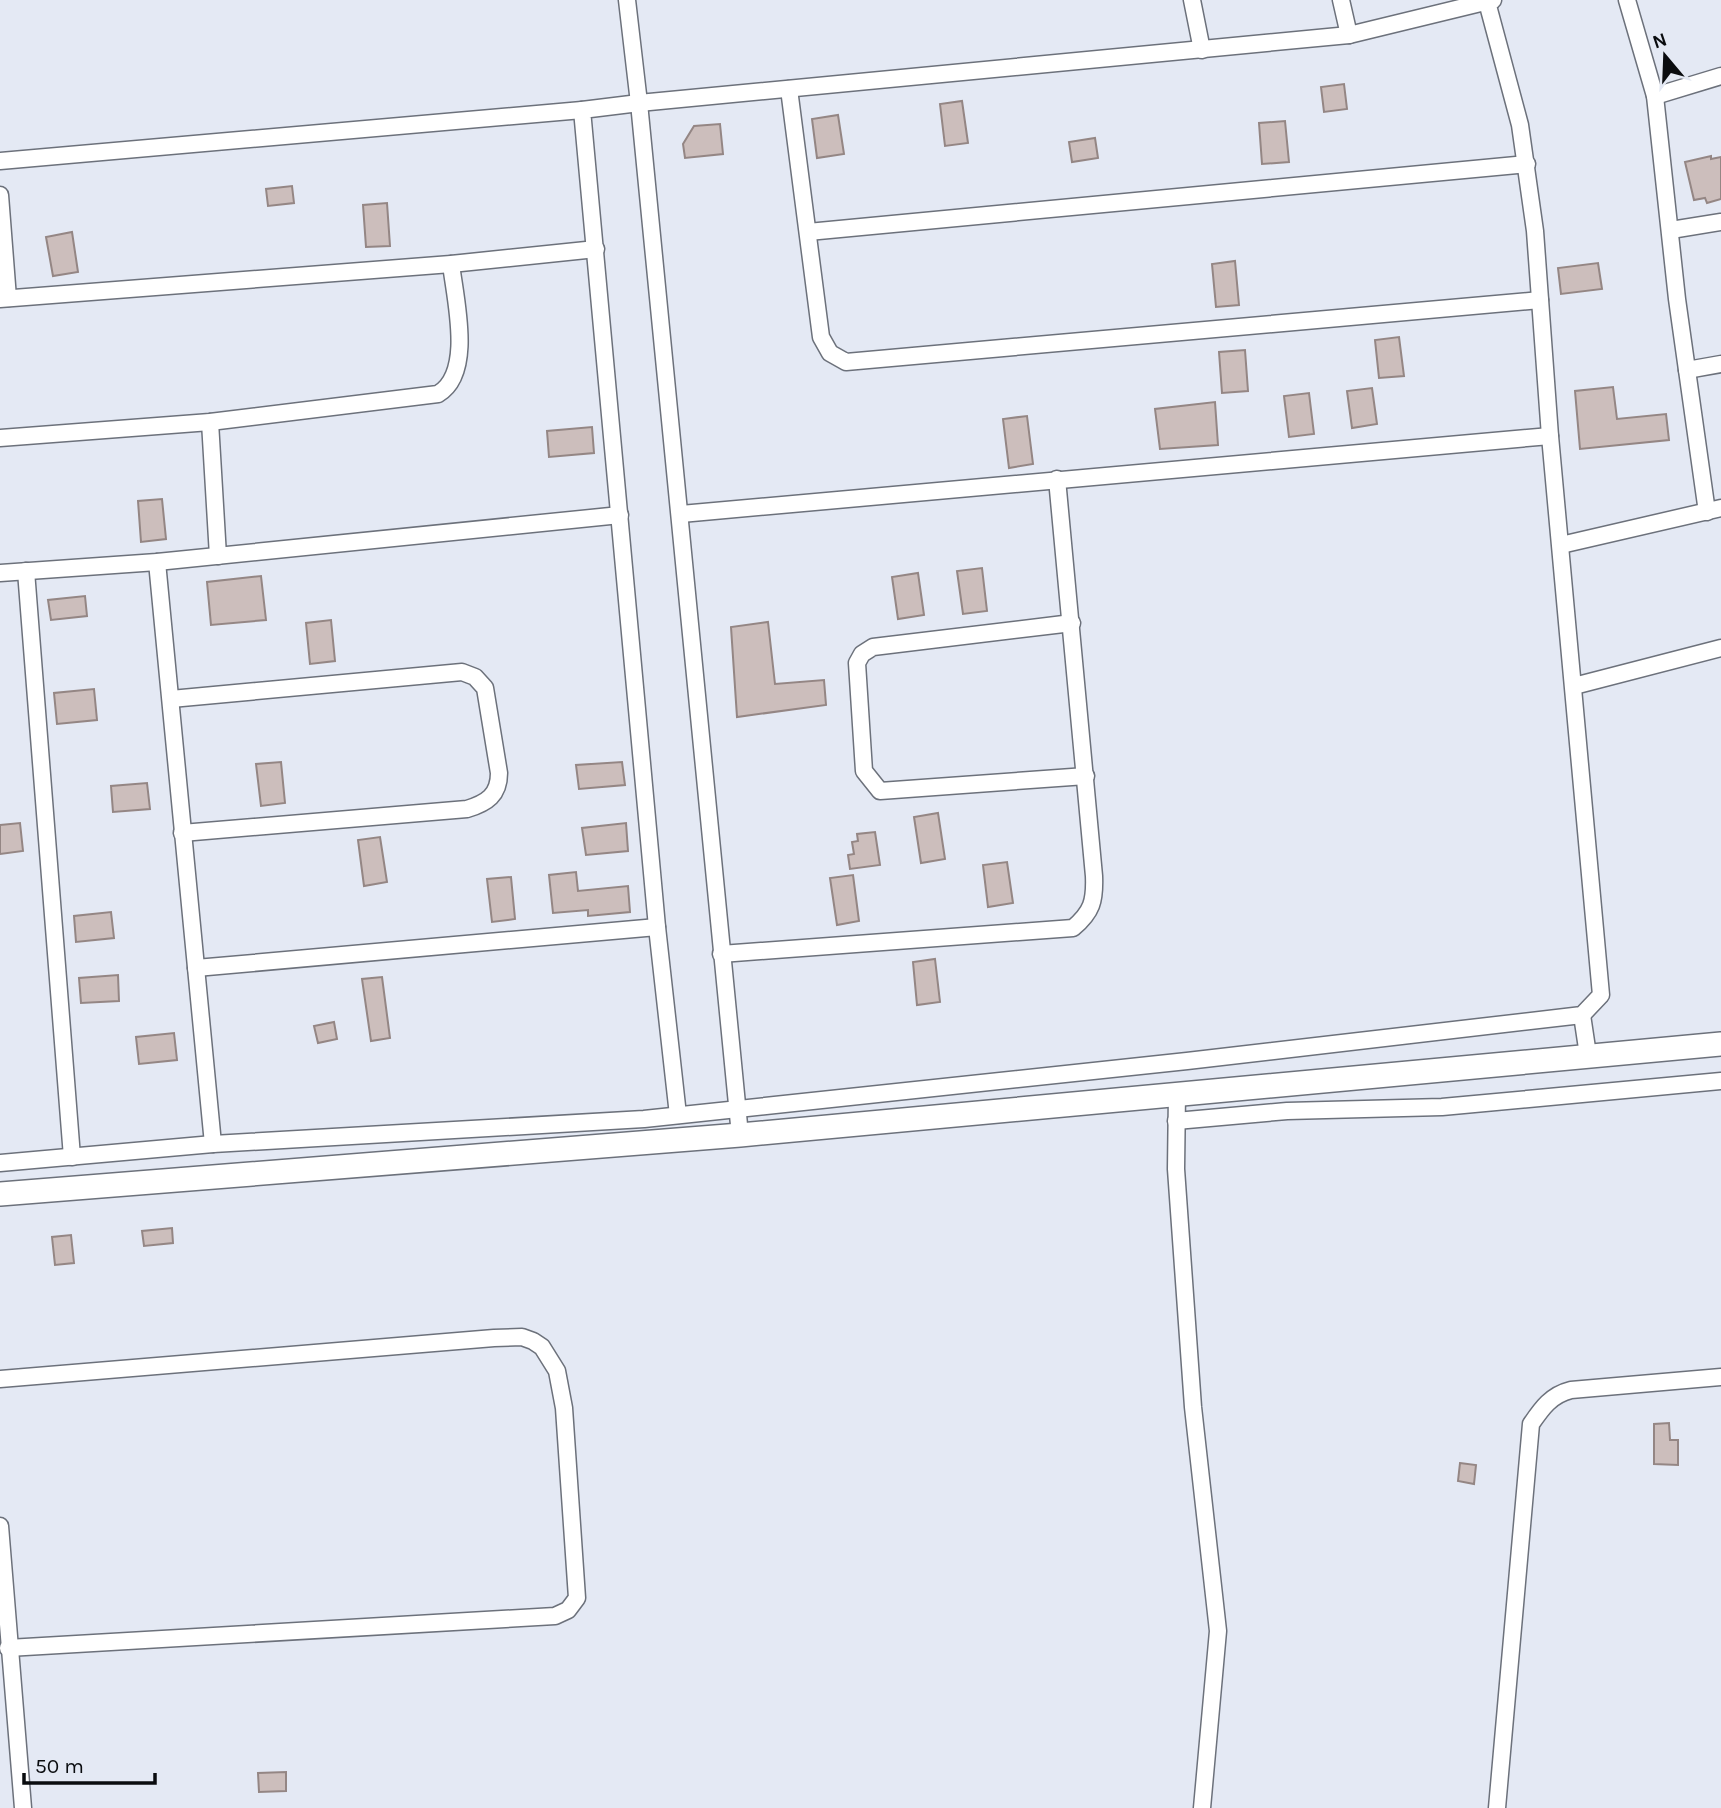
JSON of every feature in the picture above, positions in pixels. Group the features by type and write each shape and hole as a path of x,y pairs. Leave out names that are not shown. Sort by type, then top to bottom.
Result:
{"street":[{"path":"627,0 681,514 740,1135"},
{"path":"1192,0 1202,50"},
{"path":"1341,0 1349,35"},
{"path":"1561,545 1714,510 1687,370 1656,96 1627,0"},
{"path":"0,161 582,110 1349,35 1490,1 1527,164 1601,995 1582,1014 1188,1061 678,1115 213,1144 0,1163"},
{"path":"1656,96 1721,76"},
{"path":"789,89 824,346 837,359 846,362 1540,300"},
{"path":"582,110 657,928 678,1115"},
{"path":"808,232 1527,164"},
{"path":"0,195 4,298 451,264 596,249"},
{"path":"1671,230 1721,222"},
{"path":"0,438 210,422 430,397 446,390 456,375 459,350 451,264"},
{"path":"1687,370 1721,364"},
{"path":"210,422 218,556"},
{"path":"681,514 1550,436"},
{"path":"721,954 1073,928 1088,915 1095,899 1086,776 1057,479"},
{"path":"0,573 157,562 620,515"},
{"path":"157,562 213,1144"},
{"path":"26,570 72,1157"},
{"path":"1072,623 873,647 862,654 857,663 864,771 880,791 1086,776"},
{"path":"1574,686 1721,648"},
{"path":"171,699 462,672 475,677 485,688 499,773 499,785 494,796 482,805 467,809 182,833"},
{"path":"195,968 657,928"},
{"path":"1582,1014 1588,1055"},
{"path":"0,1194 740,1135 1721,1044"},
{"path":"1176,1121 1287,1111 1442,1107 1721,1082"},
{"path":"1177,1093 1176,1169 1193,1407 1217,1631 1202,1808"},
{"path":"0,1379 494,1338 522,1337 533,1341 551,1357 557,1371 564,1408 577,1598 568,1610 555,1616 8,1648"},
{"path":"1497,1808 1531,1424 1548,1401 1559,1393 1571,1390 1721,1377"},
{"path":"0,1526 23,1808"}],"building":[{"path":"1344,84 1347,109 1324,112 1321,87"},
{"path":"962,101 968,143 945,146 940,104"},
{"path":"838,115 844,154 817,158 812,119"},
{"path":"1285,121 1289,162 1262,164 1259,123"},
{"path":"720,124 723,154 685,158 683,144 694,126"},
{"path":"1095,138 1098,158 1072,162 1069,142"},
{"path":"1711,156 1711,159 1721,157 1721,199 1707,203 1705,198 1694,200 1685,162"},
{"path":"292,186 294,203 268,206 266,189"},
{"path":"387,203 390,246 366,247 363,205"},
{"path":"72,232 78,272 53,276 46,237"},
{"path":"1235,261 1239,305 1216,307 1212,264"},
{"path":"1598,263 1602,289 1561,294 1558,268"},
{"path":"1399,337 1404,376 1379,378 1375,340"},
{"path":"1245,350 1248,391 1222,393 1219,352"},
{"path":"1613,387 1617,419 1666,414 1669,440 1580,449 1575,391"},
{"path":"1372,388 1377,424 1352,428 1347,391"},
{"path":"1309,393 1314,434 1289,437 1284,396"},
{"path":"1215,402 1218,445 1160,449 1155,409"},
{"path":"1027,416 1033,464 1009,468 1003,419"},
{"path":"592,427 594,453 549,457 547,431"},
{"path":"162,499 166,539 141,542 138,501"},
{"path":"982,568 987,611 963,614 957,571"},
{"path":"918,573 924,615 898,619 892,577"},
{"path":"261,576 266,620 211,625 207,582"},
{"path":"85,596 87,616 51,620 48,600"},
{"path":"331,620 335,661 310,664 306,623"},
{"path":"768,622 775,684 824,680 826,705 737,717 731,627"},
{"path":"94,689 97,720 57,724 54,693"},
{"path":"281,762 285,803 261,806 256,764"},
{"path":"622,762 625,785 579,789 576,765"},
{"path":"147,783 150,809 113,812 111,786"},
{"path":"938,813 945,859 921,863 914,817"},
{"path":"20,823 23,851 0,854 0,825"},
{"path":"626,823 628,851 586,855 582,828"},
{"path":"875,832 880,865 850,869 848,855 854,854 852,842 858,841 857,834"},
{"path":"380,837 387,882 364,886 358,840"},
{"path":"1007,862 1013,903 988,907 983,865"},
{"path":"576,872 578,891 628,886 630,912 588,916 588,910 553,913 549,875"},
{"path":"853,875 859,921 837,925 830,878"},
{"path":"511,877 515,919 492,922 487,879"},
{"path":"111,912 114,938 76,942 74,916"},
{"path":"935,959 940,1002 917,1005 913,962"},
{"path":"118,975 119,1001 81,1003 79,978"},
{"path":"382,977 390,1038 371,1041 362,979"},
{"path":"334,1022 337,1039 318,1043 314,1026"},
{"path":"174,1033 177,1060 139,1064 136,1037"},
{"path":"172,1228 173,1243 144,1246 142,1231"},
{"path":"71,1235 74,1263 55,1265 52,1237"},
{"path":"1669,1423 1670,1440 1678,1440 1678,1465 1654,1464 1654,1424"},
{"path":"1460,1463 1476,1465 1474,1484 1458,1481"},
{"path":"286,1772 286,1791 259,1792 258,1773"}]}
